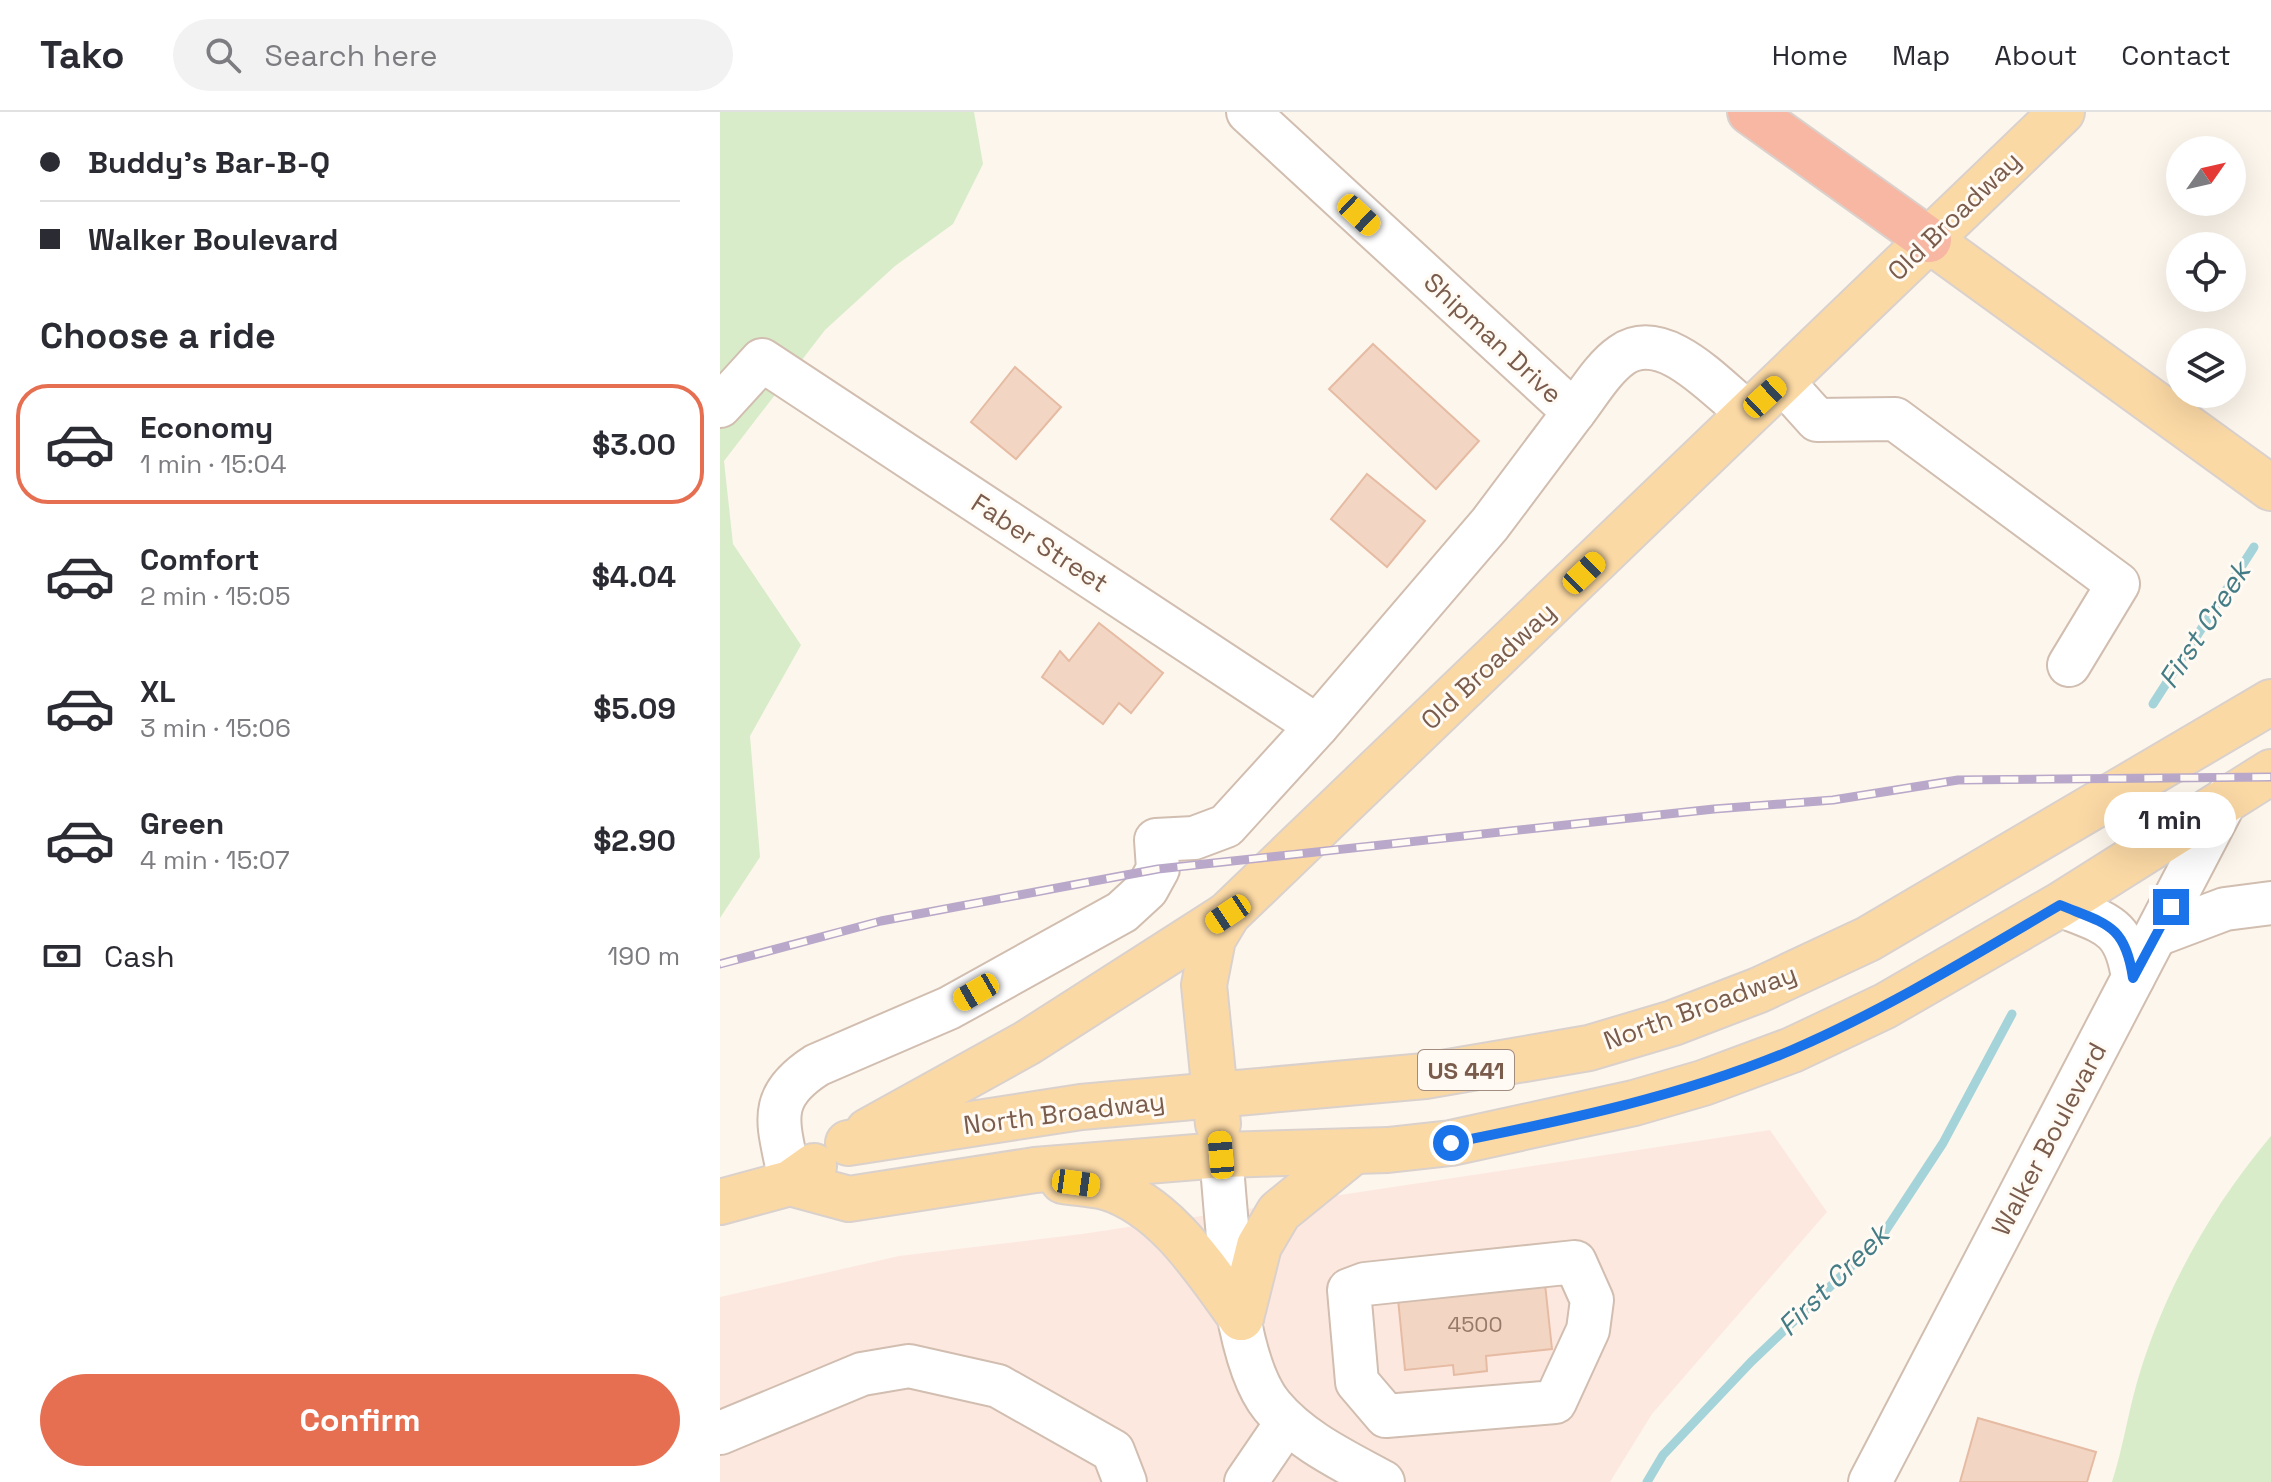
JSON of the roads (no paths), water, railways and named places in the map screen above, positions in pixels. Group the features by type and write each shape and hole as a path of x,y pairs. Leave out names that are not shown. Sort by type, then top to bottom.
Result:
{"highway":[{"path":"1750,112 1929,240"}],"main road":[{"name":"Old Broadway","path":"1221,1155 1204,985 1213,939 1228,914 2062,112"},
{"path":"1929,240 2271,488"},
{"name":"North Broadway","path":"720,1202 790,1183 848,1143 1081,1107 1216,1097 1505,1064 1589,1048 1673,1023 1759,990 1868,939 2271,702"},
{"name":"North Broadway","path":"790,1183 849,1199 1013,1174 1221,1155 1354,1151 1451,1143 1566,1120 1703,1083 1805,1043 1885,1006 2060,905 2228,796 2271,772"},
{"path":"848,1143 1027,1043 1228,914"},
{"path":"1241,1318 1259,1246 1279,1212 1354,1151"},
{"path":"1013,1174 1107,1188 1148,1210 1188,1246 1241,1318"}],"street":[{"name":"Shipman Drive","path":"1248,112 1574,412 1622,355 1651,347 1673,354 1748,413"},
{"name":"Faber Street","path":"720,406 762,360 1317,726"},
{"path":"1782,381 1817,420 1895,419 2118,584 2069,665"},
{"path":"790,1183 779,1112 782,1096 800,1076 817,1065 949,1008 1122,912 1147,889 1158,869 1156,840 1194,838 1226,826 1317,726 1490,524 1574,412"},
{"name":"Walker Boulevard","path":"1870,1482 2228,796"},
{"path":"2156,935 2225,909 2271,903"},
{"path":"2060,905 2109,925 2123,937 2133,978"},
{"path":"1221,1155 1241,1318 1251,1364 1261,1391 1287,1422 1374,1477 1386,1416"},
{"path":"1554,1277 1576,1298 1588,1330 1555,1402 1386,1416 1357,1382 1349,1290 1365,1284 1374,1296 1554,1277"},
{"path":"720,1433 862,1374 909,1366 998,1386 1113,1451 1125,1482"},
{"path":"1246,1482 1287,1422"}],"waterway":[{"name":"First Creek","path":"2153,704 2254,547"},
{"name":"First Creek","path":"1647,1482 1663,1455 1751,1362 1880,1239 1943,1143 2012,1014"}],"railway":[{"path":"720,964 881,921 1158,869 1714,809 1833,800 1958,780 2271,777"}]}
